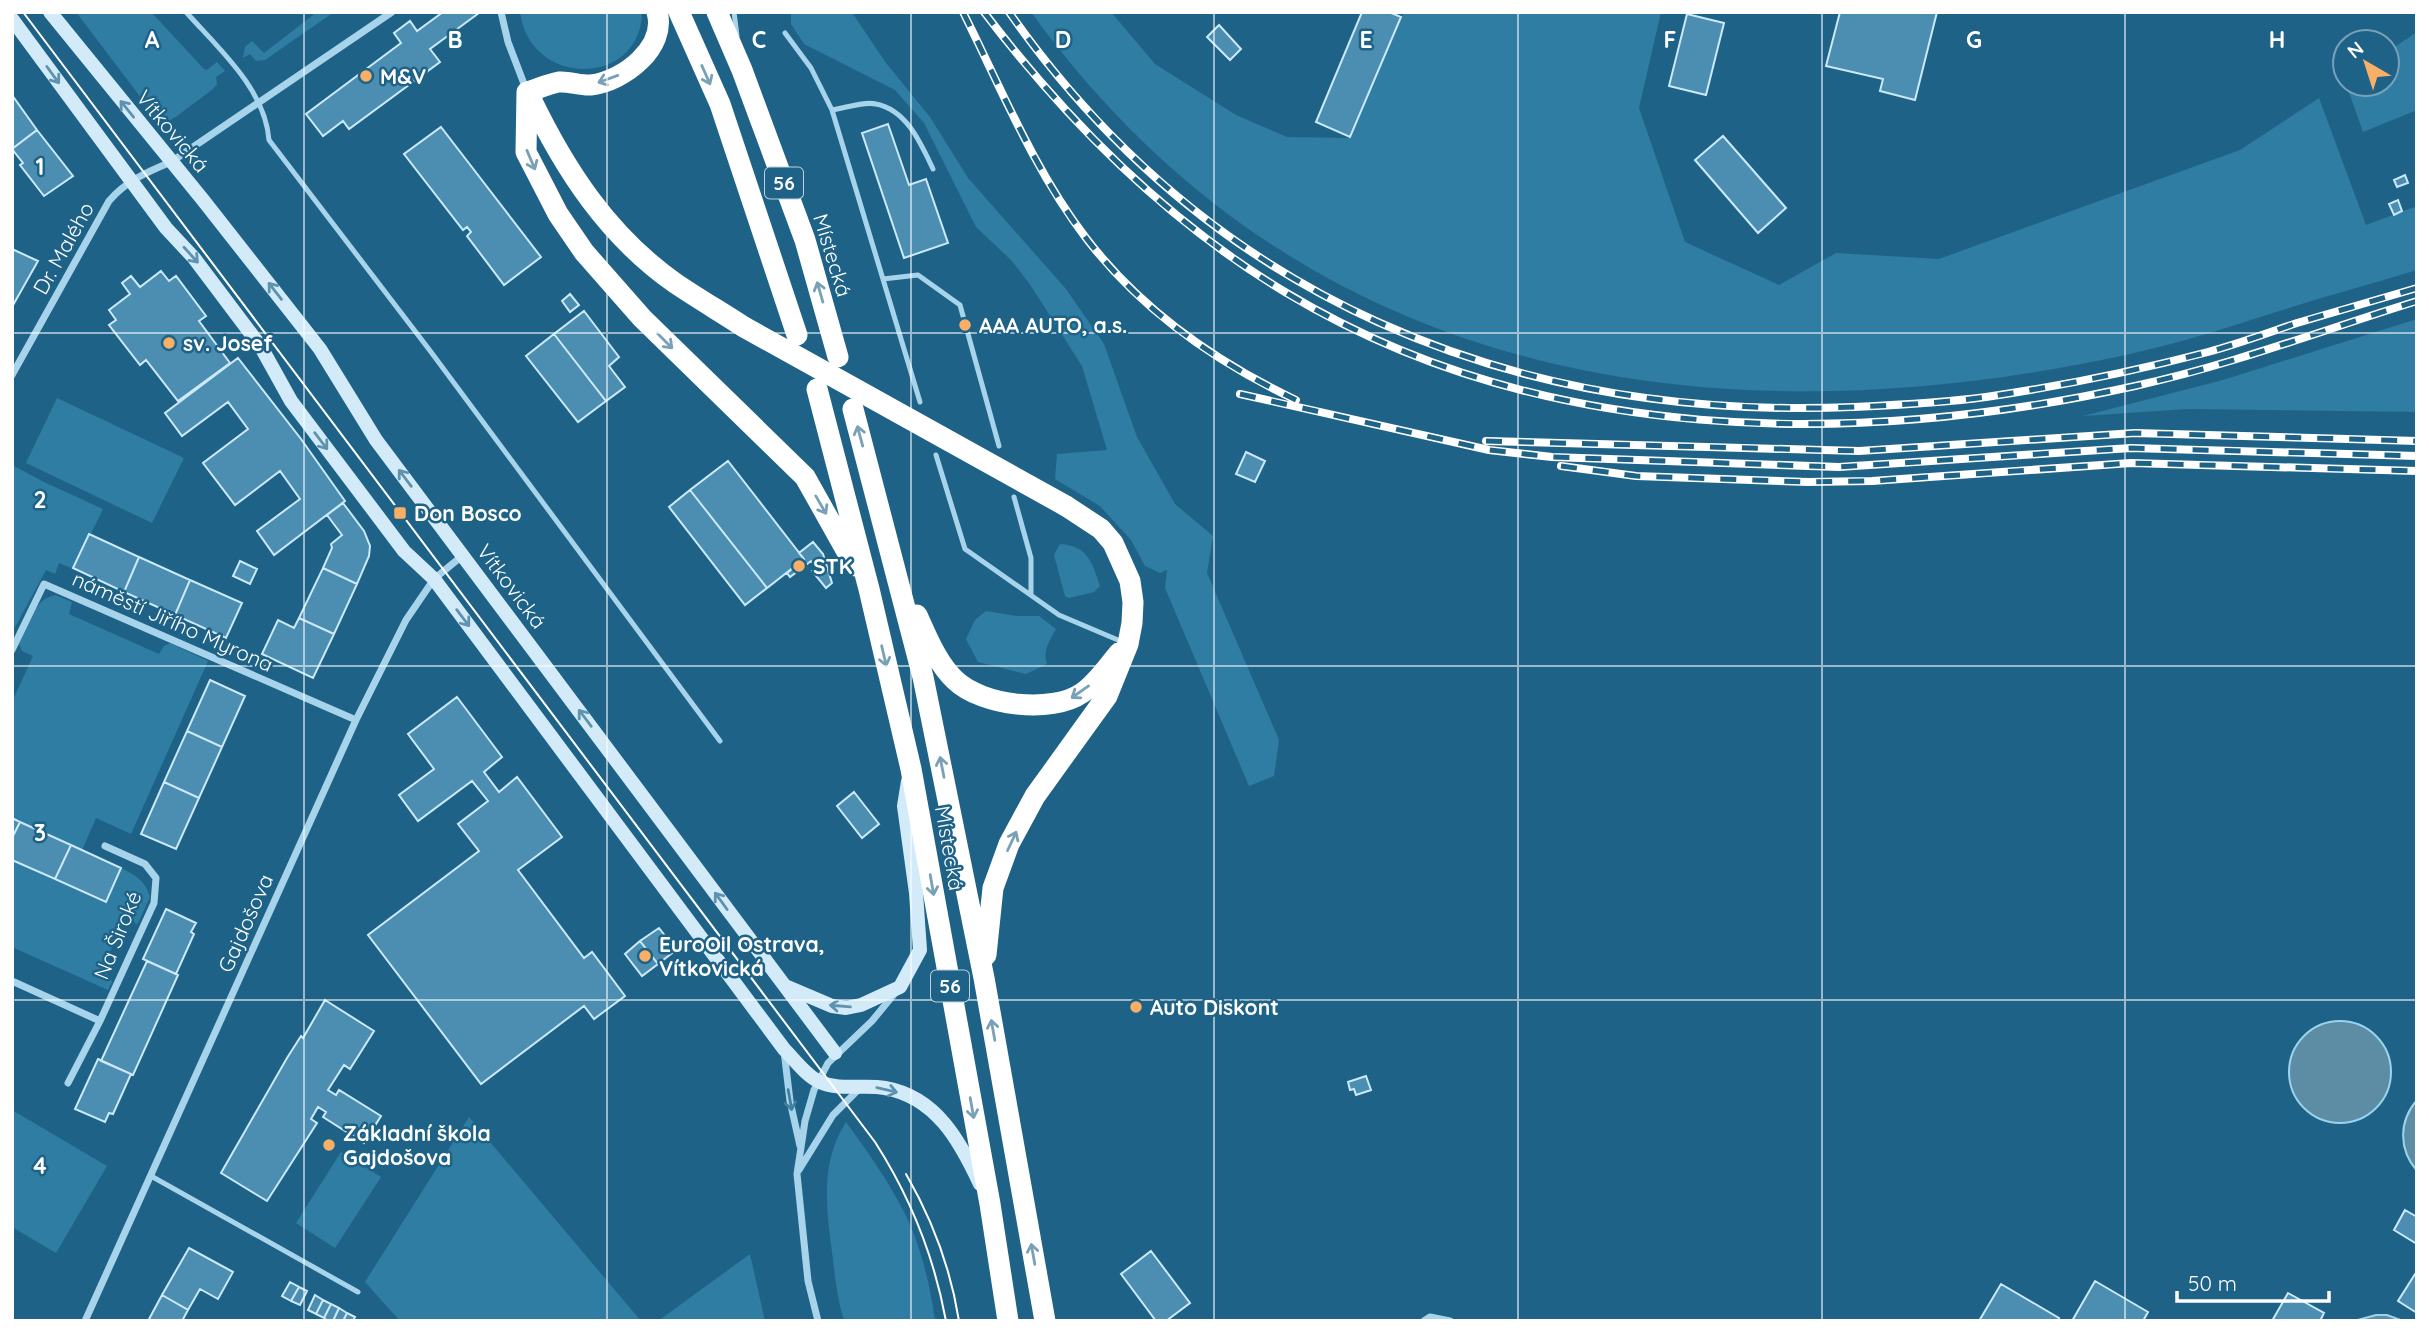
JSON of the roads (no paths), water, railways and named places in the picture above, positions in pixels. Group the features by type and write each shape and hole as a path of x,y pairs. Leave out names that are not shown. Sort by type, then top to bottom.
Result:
{"highway":[{"path":"527,93 560,82 592,85 624,73 650,51 660,23 657,12"},
{"name":"56","path":"679,12 720,104 797,335"},
{"name":"Místecká","path":"717,12 742,70 805,240 838,357"},
{"path":"527,93 564,164 587,198 643,257 675,282 744,327 1101,528 1123,561 1133,602 1128,644 1108,696 1035,796 1009,844 993,888 984,978"},
{"path":"527,93 526,152 558,214 584,252 642,318 804,477 869,589"},
{"name":"Místecká","path":"817,389 869,589 911,769 990,1204 1008,1321"},
{"name":"Místecká","path":"853,409 923,677 984,978 1045,1321"},
{"path":"897,573 937,656 956,681 997,701 1020,704 1065,702 1084,692 1128,644"}],"street":[{"name":"Vítkovická","path":"50,12 320,349 376,440 835,1054"},
{"path":"131,180 171,162 392,12"},
{"path":"501,12 508,42 527,93"},
{"path":"12,19 166,228 194,258 261,347 291,401 404,551 434,579 784,1049 818,1082 833,1086 886,1088 925,1103 960,1142 990,1204"},
{"name":"Dr. Malého","path":"12,375 110,201 120,188 131,180"},
{"name":"Gajdošova","path":"85,1321 356,720 406,620 434,579 463,556"},
{"name":"náměstí Jiřího Myrona","path":"12,650 44,583 356,720"},
{"path":"818,1321 808,1281 797,1174 805,1121 818,1082 835,1054 872,1021 900,987 920,950 916,893 904,807 911,769"},
{"name":"Na Široké","path":"68,1083 100,1021 153,903 156,878 145,864 105,846"},
{"path":"12,981 100,1021"},
{"path":"782,985 832,1006 846,1008 861,1005 900,987"},
{"path":"784,1049 790,1101 801,1150"},
{"path":"797,1174 833,1115 851,1094 861,1087"},
{"path":"1423,1321 1430,1317 1450,1321"}],"lane":[{"path":"186,12 229,60 260,103 268,121 269,141 439,363 720,741"},
{"path":"191,18 198,12"},
{"path":"734,12 742,70"},
{"path":"785,33 811,68 832,110 920,402"},
{"path":"832,110 875,103 897,114 916,135 933,169"},
{"path":"883,279 918,275 960,305 999,446"},
{"path":"936,455 965,549 1059,615 1128,644"},
{"path":"1014,497 1031,558 1031,594"},
{"path":"151,1176 358,1292"}],"tram line":[{"path":"23,12 875,1142 900,1184 920,1228 935,1273 946,1321"},
{"path":"906,1174 939,1245 959,1321"}],"railway":[{"path":"963,12 1034,157 1067,212 1107,264 1155,311 1208,351 1296,400"},
{"path":"984,12 1049,92 1121,166 1200,234 1285,292 1383,343 1485,380 1591,405 1700,420 1809,424 1919,419 2028,406 2171,378 2417,301"},
{"path":"1009,12 1089,112 1177,196 1274,266 1378,322 1488,364 1605,391 1727,406 1854,407 1986,397 2098,378 2181,359 2417,288"},
{"path":"1240,394 1489,450 1552,457 1839,467 2131,448 2417,456"},
{"path":"1486,441 1859,451 2135,433 2417,441"},
{"path":"1561,466 1636,476 1808,482 1872,481 2131,463 2417,471"}],"place":[{"name":"M&V","path":"366,76"},
{"name":"AAA AUTO, a.s.","path":"965,325"},
{"name":"sv. Josef","path":"169,343"},
{"name":"Don Bosco","path":"400,513"},
{"name":"STK","path":"799,566"},
{"name":"EuroOil Ostrava, Vítkovická","path":"645,956"},
{"name":"Auto Diskont","path":"1136,1007"},
{"name":"Základní škola Gajdošova","path":"329,1145"}]}
